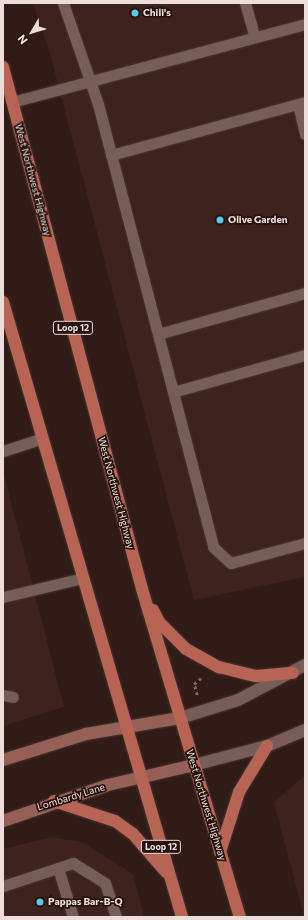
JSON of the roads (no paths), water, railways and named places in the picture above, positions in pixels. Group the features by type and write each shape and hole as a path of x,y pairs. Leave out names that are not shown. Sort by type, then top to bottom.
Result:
{"main road":[{"name":"West Northwest Highway","path":"3,67 142,589 240,917"},
{"name":"Loop 12","path":"3,302 40,439 83,578 125,727 182,917"},
{"path":"142,589 159,622 186,649 219,668 256,676 293,673"},
{"path":"220,852 239,792 267,746"},
{"path":"54,801 115,821 133,834 170,876"}],"street":[{"path":"3,760 79,736 180,718 238,700 305,666"},
{"path":"194,765 267,746 305,730"},
{"name":"Lombardy Lane","path":"3,821 54,801 140,776 194,765"}],"lane":[{"path":"63,3 89,81 111,155 213,547 231,562 305,543"},
{"path":"245,3 255,37"},
{"path":"12,102 305,24"},
{"path":"111,155 301,103 305,134"},
{"path":"158,334 305,293"},
{"path":"173,392 305,355"},
{"path":"3,451 40,439"},
{"path":"3,597 83,578"},
{"path":"3,886 73,863 105,883 116,917"},
{"path":"58,868 73,917"}],"place":[{"name":"Chili's","path":"135,13"},
{"name":"Olive Garden","path":"220,220"},
{"name":"Pappas Bar-B-Q","path":"40,902"}]}
